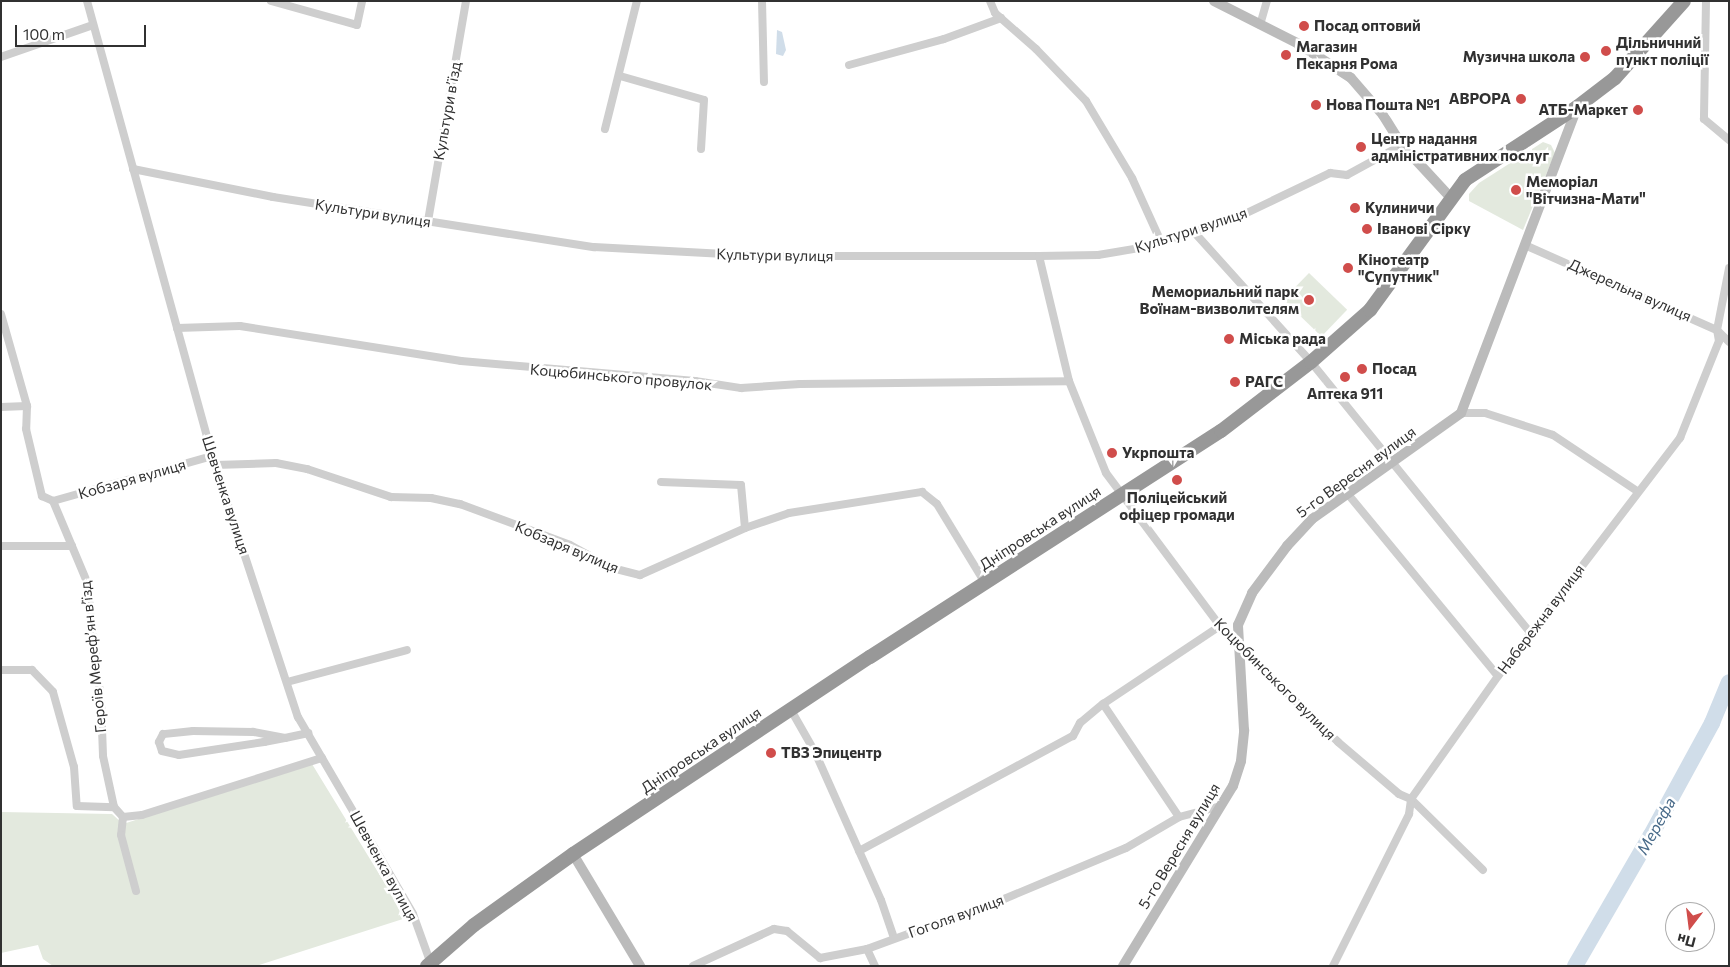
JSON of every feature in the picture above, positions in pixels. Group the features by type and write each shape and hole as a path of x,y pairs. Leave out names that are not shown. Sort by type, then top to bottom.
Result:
{"highway":[{"name":"Дніпровська вулиця","path":"429,965 474,925 573,854 985,583 1221,431 1311,362 1370,310 1450,197 1473,173 1578,107 1615,78 1684,1"}],"street":[{"name":"Шевченка вулиця","path":"87,1 212,456 298,717 413,914 429,965"},
{"path":"271,1 358,25 362,1"},
{"name":"Культури в’їзд","path":"428,221 466,1"},
{"path":"605,129 620,76 637,1"},
{"path":"762,1 764,82"},
{"path":"990,1 1000,18 1036,49 1086,101 1132,178 1161,242"},
{"path":"1214,1 1226,4 1351,78 1383,115 1402,145 1450,197"},
{"path":"1260,25 1267,1"},
{"path":"1706,1 1704,119 1729,140"},
{"path":"849,65 944,39 1000,18"},
{"path":"1,57 93,25"},
{"path":"620,76 704,100 701,149"},
{"path":"1578,107 1527,246 1461,413 1485,413 1552,435 1637,491"},
{"name":"Культури вулиця","path":"133,169 273,197 594,247 758,256 1098,255 1161,242 1232,220 1330,173 1347,175 1402,145"},
{"path":"1194,232 1311,362 1531,634"},
{"name":"Джерельна вулиця","path":"1527,246 1717,330 1729,342"},
{"name":"Коцюбинського вулиця","path":"1039,256 1069,381 1092,445 1106,473 1220,626 1238,646 1338,742 1399,794 1411,799 1483,870"},
{"name":"Набережна вулиця","path":"1333,966 1409,814 1411,799 1498,676 1637,491 1680,438 1719,341 1717,330 1729,268"},
{"name":"Героїв Мерефʼян вʼїзд","path":"1,314 27,406 26,429 42,496 53,501 87,582 100,702 103,756 114,807"},
{"name":"Коцюбинського провулок","path":"177,328 240,326 461,362 695,381 741,388 800,384 1069,381"},
{"path":"1,407 27,406"},
{"name":"5-го Вересня вулиця","path":"1123,966 1221,806 1241,761 1244,730 1238,625 1252,593 1287,546 1312,519 1461,413"},
{"name":"Кобзаря вулиця","path":"53,501 212,456"},
{"name":"Кобзаря вулиця","path":"215,465 276,463 308,469 391,497 432,498 460,504 570,545 612,568 640,575 744,528 789,513 922,492 937,504 985,583"},
{"path":"661,482 741,484 744,528"},
{"path":"1347,493 1498,676"},
{"path":"1,546 72,546"},
{"path":"859,851 1073,736 1080,723 1103,704 1220,626"},
{"path":"287,682 407,650"},
{"path":"1,670 32,670 53,692 74,767 77,806 114,807 123,817 122,835 136,891"},
{"path":"1103,704 1179,817"},
{"path":"791,710 815,752 859,851 894,938"},
{"path":"285,738 253,732 193,731 163,734 159,742 162,751 179,755 285,738 308,733"},
{"path":"123,817 142,815 322,758"},
{"name":"Гоголя вулиця","path":"693,966 774,929 787,931 820,958 867,948 1004,899 1126,848 1179,817 1221,806"},
{"path":"573,854 640,966"},
{"path":"867,948 875,966"}],"shaded area":[{"path":"777,30 782,32 786,50 783,56 776,54"},
{"path":"1543,142 1551,145 1555,153 1523,230 1469,201 1469,194 1479,183"},
{"path":"1309,273 1347,310 1321,336 1283,300"},
{"path":"312,764 406,918 256,966 53,966 43,959 38,945 1,953 1,812 112,814 123,824"}],"waterway":[{"name":"Мерефа","path":"1575,966 1651,835 1712,723 1729,682"}],"place":[{"name":"Посад оптовий","path":"1304,26"},
{"name":"Дільничний пункт поліції","path":"1606,51"},
{"name":"Магазин Пекарня Рома","path":"1286,55"},
{"name":"Музична школа","path":"1585,57"},
{"name":"АВРОРА","path":"1521,99"},
{"name":"Нова Пошта №1","path":"1316,105"},
{"name":"АТБ-Маркет","path":"1638,110"},
{"name":"Центр надання адміністративних послуг","path":"1361,147"},
{"name":"Меморіал \"Вітчизна-Мати\"","path":"1516,190"},
{"name":"Кулиничи","path":"1355,208"},
{"name":"Іванові Сірку","path":"1367,229"},
{"name":"Кінотеатр \"Супутник\"","path":"1348,268"},
{"name":"Мемориальний парк Воїнам-визволителям","path":"1309,300"},
{"name":"Міська рада","path":"1229,339"},
{"name":"Посад","path":"1362,369"},
{"name":"Аптека 911","path":"1345,377"},
{"name":"РАГС","path":"1235,382"},
{"name":"Укрпошта","path":"1112,453"},
{"name":"Поліцейський офіцер громади","path":"1177,480"},
{"name":"ТВЗ Эпицентр","path":"771,753"}]}
